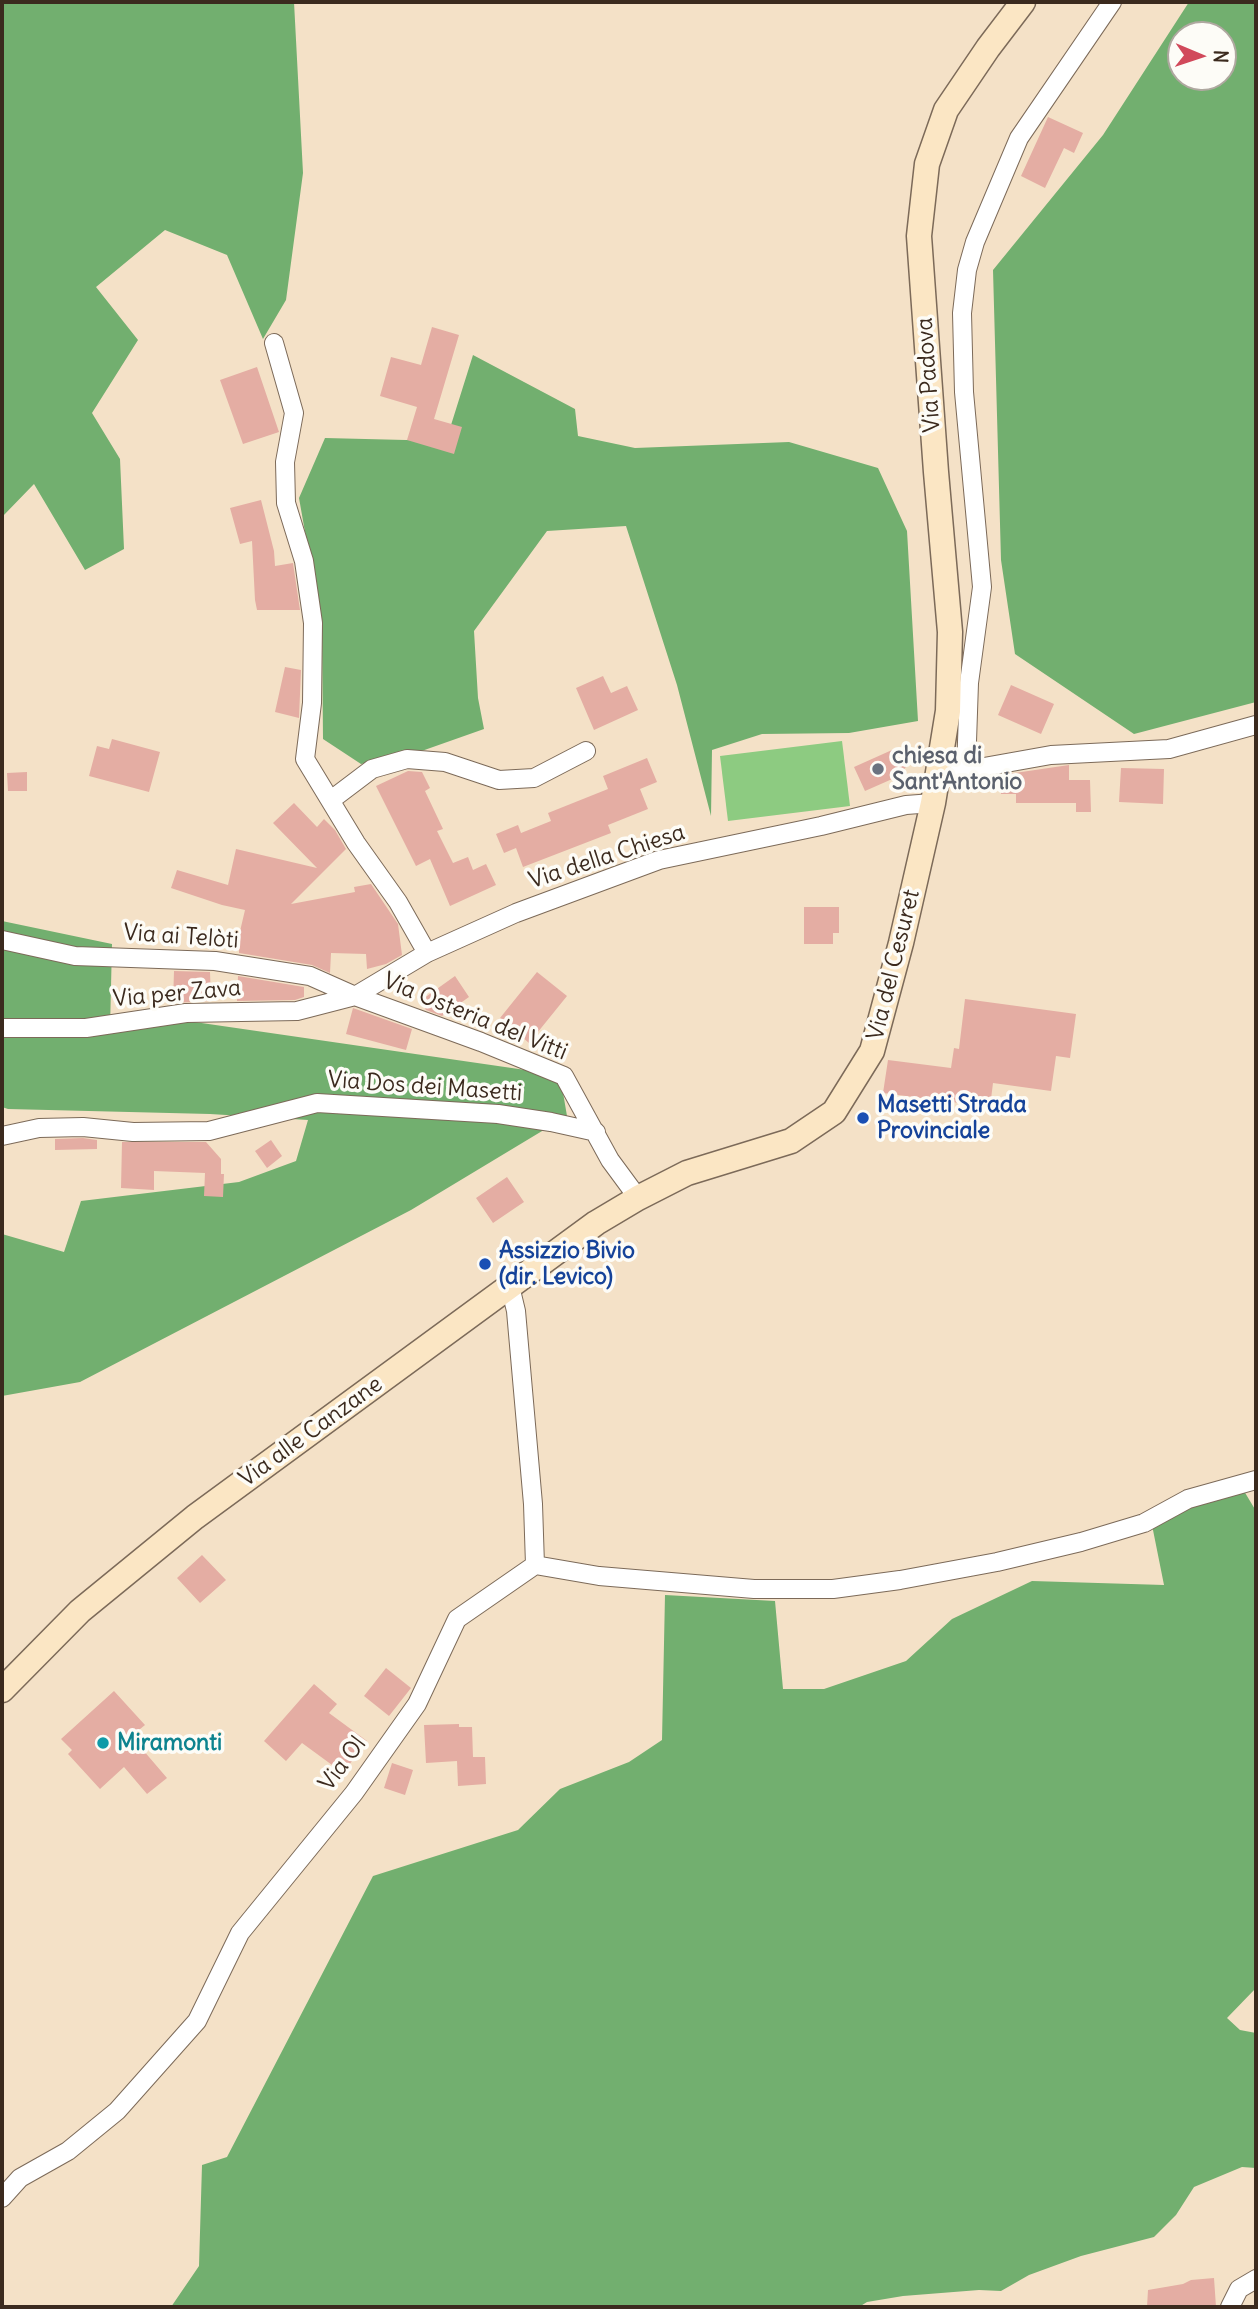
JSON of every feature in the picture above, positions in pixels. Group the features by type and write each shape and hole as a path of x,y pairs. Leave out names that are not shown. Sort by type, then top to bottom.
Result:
{"main road":[{"name":"Via Padova","path":"933,803 948,712 950,632 919,236 927,164 946,110 1023,2"},
{"name":"Via del Cesuret","path":"638,1198 687,1173 791,1140 834,1112 872,1051 901,943 933,803"},
{"name":"Via alle Canzane","path":"2,1690 80,1611 195,1517 596,1223 638,1198"}],"street":[{"path":"966,771 969,683 982,587 964,392 962,313 967,270 975,242 1019,138 1112,2"},
{"path":"274,343 294,413 285,462 286,503 304,561 313,623 312,704 306,759 356,844 398,902 427,953"},
{"path":"939,775 1051,755 1169,749 1256,725"},
{"path":"331,800 372,769 407,759 445,762 499,780 534,778 586,751"},
{"name":"Via della Chiesa","path":"355,996 427,953 516,913 659,860 821,827 906,805 933,803"},
{"name":"Via ai Telòti","path":"2,940 75,956 215,961 310,976 355,996"},
{"name":"Via Osteria del Vitti","path":"355,996 564,1076 610,1160 638,1198"},
{"name":"Via per Zava","path":"2,1028 86,1028 186,1013 297,1011 355,996"},
{"name":"Via Dos dei Masetti","path":"2,1136 39,1128 72,1127 133,1132 209,1131 317,1103 499,1114 596,1132"},
{"path":"510,1286 517,1325 533,1504 535,1564 599,1576 754,1590 860,1585 973,1566 1081,1542 1144,1523 1188,1499 1256,1480"},
{"name":"Via Ol","path":"2,2198 20,2178 68,2151 117,2111 197,2021 240,1933 354,1793 417,1704 457,1619 535,1564"},
{"path":"1230,2307 1239,2289 1256,2279"}],"green space":[{"path":"2,2 294,2 303,173 286,300 263,339 227,255 165,230 96,287 138,340 92,413 120,459 124,549 85,570 34,484 2,517"},
{"path":"1189,2 1256,2 1256,702 1134,734 1015,654 1001,560 993,270 1103,135 1167,36 1167,91 1237,91 1237,21 1177,21"},
{"path":"473,355 575,409 578,436 635,448 789,442 878,468 907,531 918,721 849,733 762,734 712,750 711,816 677,685 626,526 547,531 474,631 478,698 484,729 416,753 361,764 323,739 322,628 299,498 325,438 446,441"},
{"path":"842,741 850,806 728,821 720,756"},
{"path":"2,921 112,944 110,1029 174,1019 560,1075 567,1116 411,1210 80,1382 2,1396 2,1234 64,1252 81,1201 239,1182 296,1161 308,1120 2,1107"},
{"path":"1244,1491 1256,1511 1256,1988 1227,2018 1240,2030 1256,2033 1256,2168 1242,2167 1194,2187 1176,2215 1154,2237 1081,2256 1029,2275 1001,2291 979,2290 903,2296 867,2302 859,2307 171,2307 199,2266 202,2165 227,2157 373,1876 518,1830 560,1789 629,1762 662,1740 665,1595 775,1601 783,1689 824,1689 906,1661 952,1619 1032,1581 1164,1585 1151,1520"}],"building":[{"path":"1048,117 1083,133 1074,153 1064,148 1045,188 1021,176"},
{"path":"432,327 459,335 434,419 462,427 454,454 407,440 417,407 380,396 391,357 421,365"},
{"path":"257,367 279,432 243,444 220,380"},
{"path":"261,500 274,551 275,566 293,563 300,610 257,610 252,541 240,544 230,508"},
{"path":"285,667 301,670 299,718 275,712"},
{"path":"603,676 611,693 627,686 638,710 594,730 576,688"},
{"path":"1011,685 1054,704 1041,734 998,715"},
{"path":"112,739 160,752 149,792 89,776 97,746 109,749"},
{"name":"chiesa di Sant'Antonio","path":"901,749 909,753 911,760 899,776 865,791 854,767 892,750"},
{"path":"647,758 657,782 640,789 648,809 608,825 611,833 523,867 516,848 504,853 496,834 518,825 521,833 551,821 548,813 608,789 603,776"},
{"path":"1069,765 1069,780 1090,780 1091,812 1076,812 1076,803 1016,803 1016,794 1001,794 1001,775"},
{"path":"1121,768 1164,769 1163,804 1119,802"},
{"path":"408,771 422,772 430,788 425,791 443,829 437,831 453,863 468,857 473,870 486,864 496,885 450,906 430,859 416,866 376,786"},
{"path":"27,772 27,791 8,791 7,773"},
{"path":"294,803 317,827 324,819 335,830 346,849 291,904 355,892 354,887 371,884 398,924 402,955 386,964 367,969 366,954 331,953 330,973 312,965 239,953 237,944 245,910 171,888 177,870 228,885 236,849 317,868 273,823"},
{"path":"804,907 839,907 839,933 833,933 833,944 804,944"},
{"path":"174,971 210,972 211,1001 173,1003"},
{"path":"537,972 567,996 529,1043 500,1018"},
{"path":"238,976 304,987 304,997 295,1000 237,1001"},
{"path":"455,976 469,997 442,1016 426,1010 420,1001"},
{"path":"965,999 1076,1014 1070,1058 1056,1056 1051,1091 993,1083 990,1107 883,1093 888,1060 951,1068 954,1048 959,1049"},
{"path":"353,1008 412,1029 406,1050 346,1034"},
{"path":"55,1139 97,1140 97,1149 55,1150"},
{"path":"271,1140 282,1156 267,1168 255,1151"},
{"path":"122,1142 206,1142 221,1159 221,1174 224,1174 223,1197 204,1196 205,1173 154,1171 154,1190 121,1188"},
{"path":"507,1177 524,1202 493,1223 476,1198"},
{"path":"202,1555 226,1580 200,1603 177,1578"},
{"path":"386,1668 411,1688 389,1716 364,1696"},
{"path":"314,1684 337,1704 329,1713 367,1741 343,1773 302,1743 286,1761 264,1741"},
{"name":"Miramonti","path":"114,1691 145,1725 134,1734 146,1747 143,1750 167,1778 147,1794 124,1767 100,1789 68,1754 72,1750 61,1739"},
{"path":"459,1724 459,1727 472,1727 473,1757 485,1757 486,1784 458,1786 457,1761 426,1763 424,1725"},
{"path":"392,1763 413,1770 405,1795 384,1788"},
{"path":"1214,2278 1216,2307 1147,2307 1148,2290 1191,2280"}],"place":[{"name":"chiesa di Sant'Antonio","path":"878,769"},
{"name":"Masetti Strada Provinciale","path":"863,1118"},
{"name":"Assizzio Bivio (dir. Levico)","path":"485,1264"},
{"name":"Miramonti","path":"103,1743"}]}
